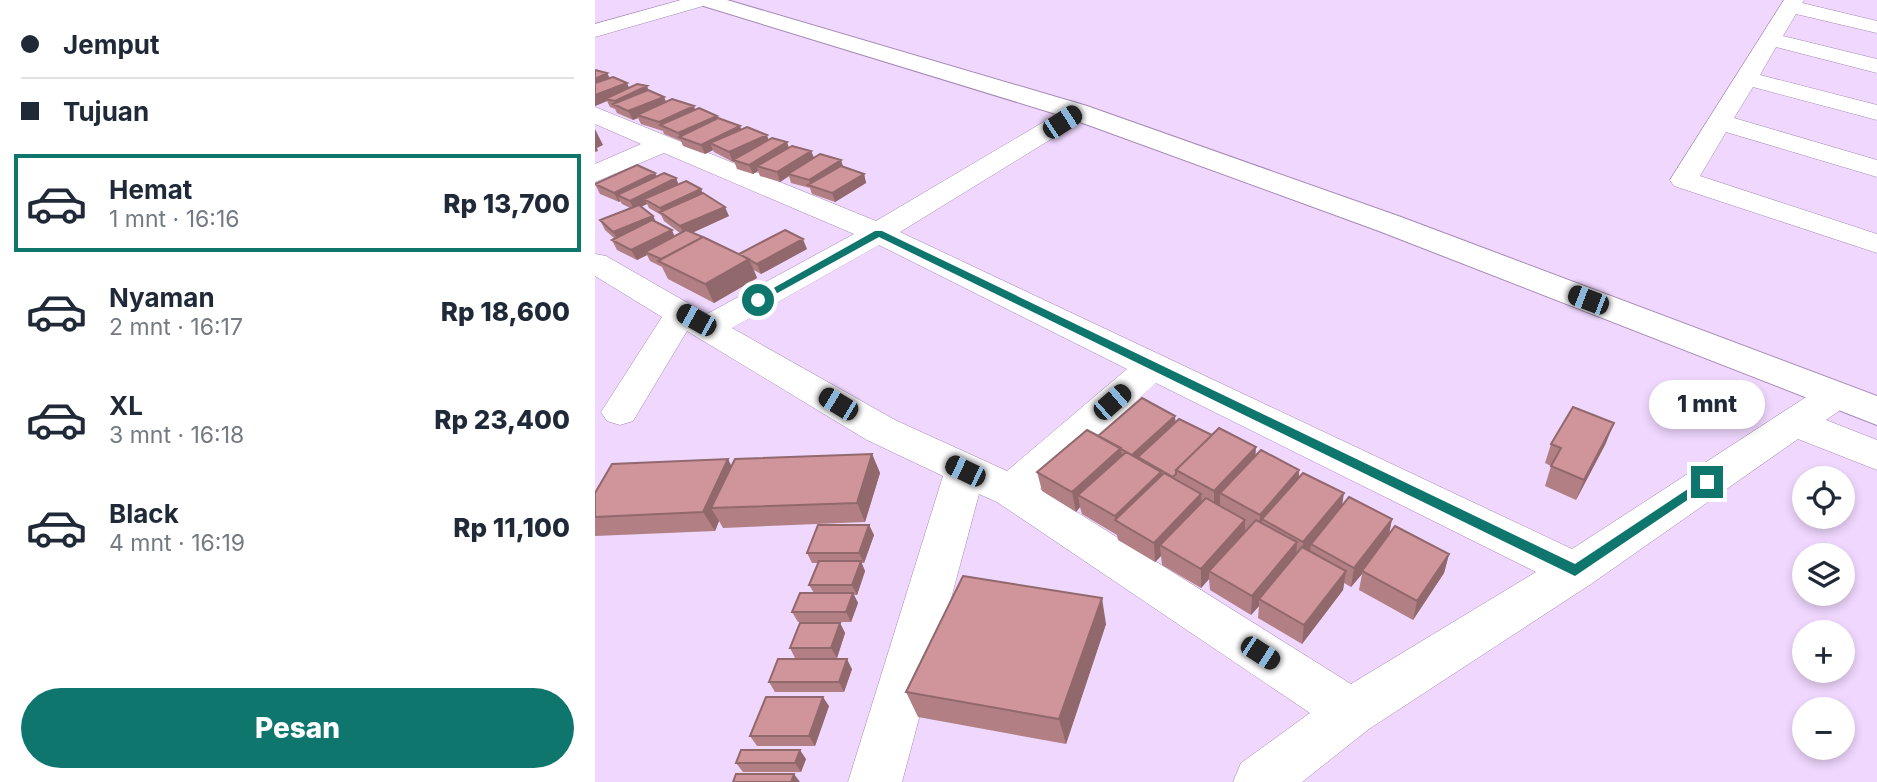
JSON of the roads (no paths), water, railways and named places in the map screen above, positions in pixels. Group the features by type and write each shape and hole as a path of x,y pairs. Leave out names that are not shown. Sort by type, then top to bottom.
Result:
{"street":[{"path":"595,31 704,0 1078,112 1390,223 1877,411"},
{"path":"1877,26 1792,3 1684,180 1877,244"},
{"path":"1770,39 1877,66"},
{"path":"1746,78 1877,113"},
{"path":"620,412 696,320 878,233 1078,112"},
{"path":"595,115 878,233 1575,571"},
{"path":"1719,122 1877,169"},
{"path":"595,174 662,144"},
{"path":"595,264 696,320 881,430 1011,491 1350,712"},
{"path":"1011,491 1153,366"},
{"path":"1284,776 1350,712 1575,571 1836,395"},
{"path":"1795,423 1877,456"},
{"path":"875,782 965,471"}]}
